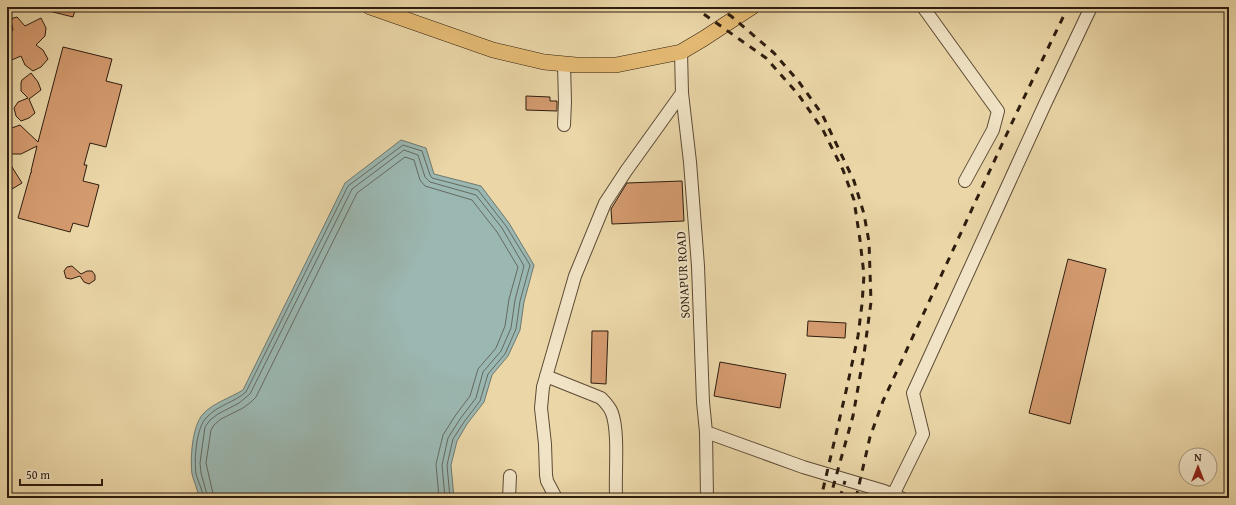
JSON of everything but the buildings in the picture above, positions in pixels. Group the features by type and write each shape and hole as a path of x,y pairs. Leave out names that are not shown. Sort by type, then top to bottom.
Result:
{"main road":[{"path":"370,7 493,50 544,62 564,64 616,64 681,52 752,7"}],"street":[{"path":"923,7 998,111 993,130 965,181"},
{"path":"706,432 803,467 897,496 923,434 914,393 1045,104 1091,7"},
{"name":"SONAPUR ROAD","path":"681,52 682,93 690,162 698,266 703,402 706,432 707,498"},
{"path":"564,64 564,125"},
{"path":"556,498 547,481 545,469 545,444 541,408 543,387 574,276 605,203 682,93"},
{"path":"546,376 601,398 608,404 612,412 615,426 616,494"},
{"path":"509,498 510,476"}],"water":[{"path":"401,140 426,148 434,174 481,186 509,223 534,265 524,302 520,330 508,356 492,375 484,402 467,424 457,441 451,465 454,498 199,498 192,474 191,460 194,434 199,419 207,410 243,390 345,183"}],"railway":[{"path":"692,7 766,58 798,94 823,130 843,170 854,200 864,275 862,304 858,336 821,498"},
{"path":"716,7 731,16 774,53 799,82 822,114 854,181 864,214 869,242 871,302 853,416 830,498"},
{"path":"856,498 870,437 883,401 1017,112 1068,7"},
{"path":"840,498 845,481"}]}
